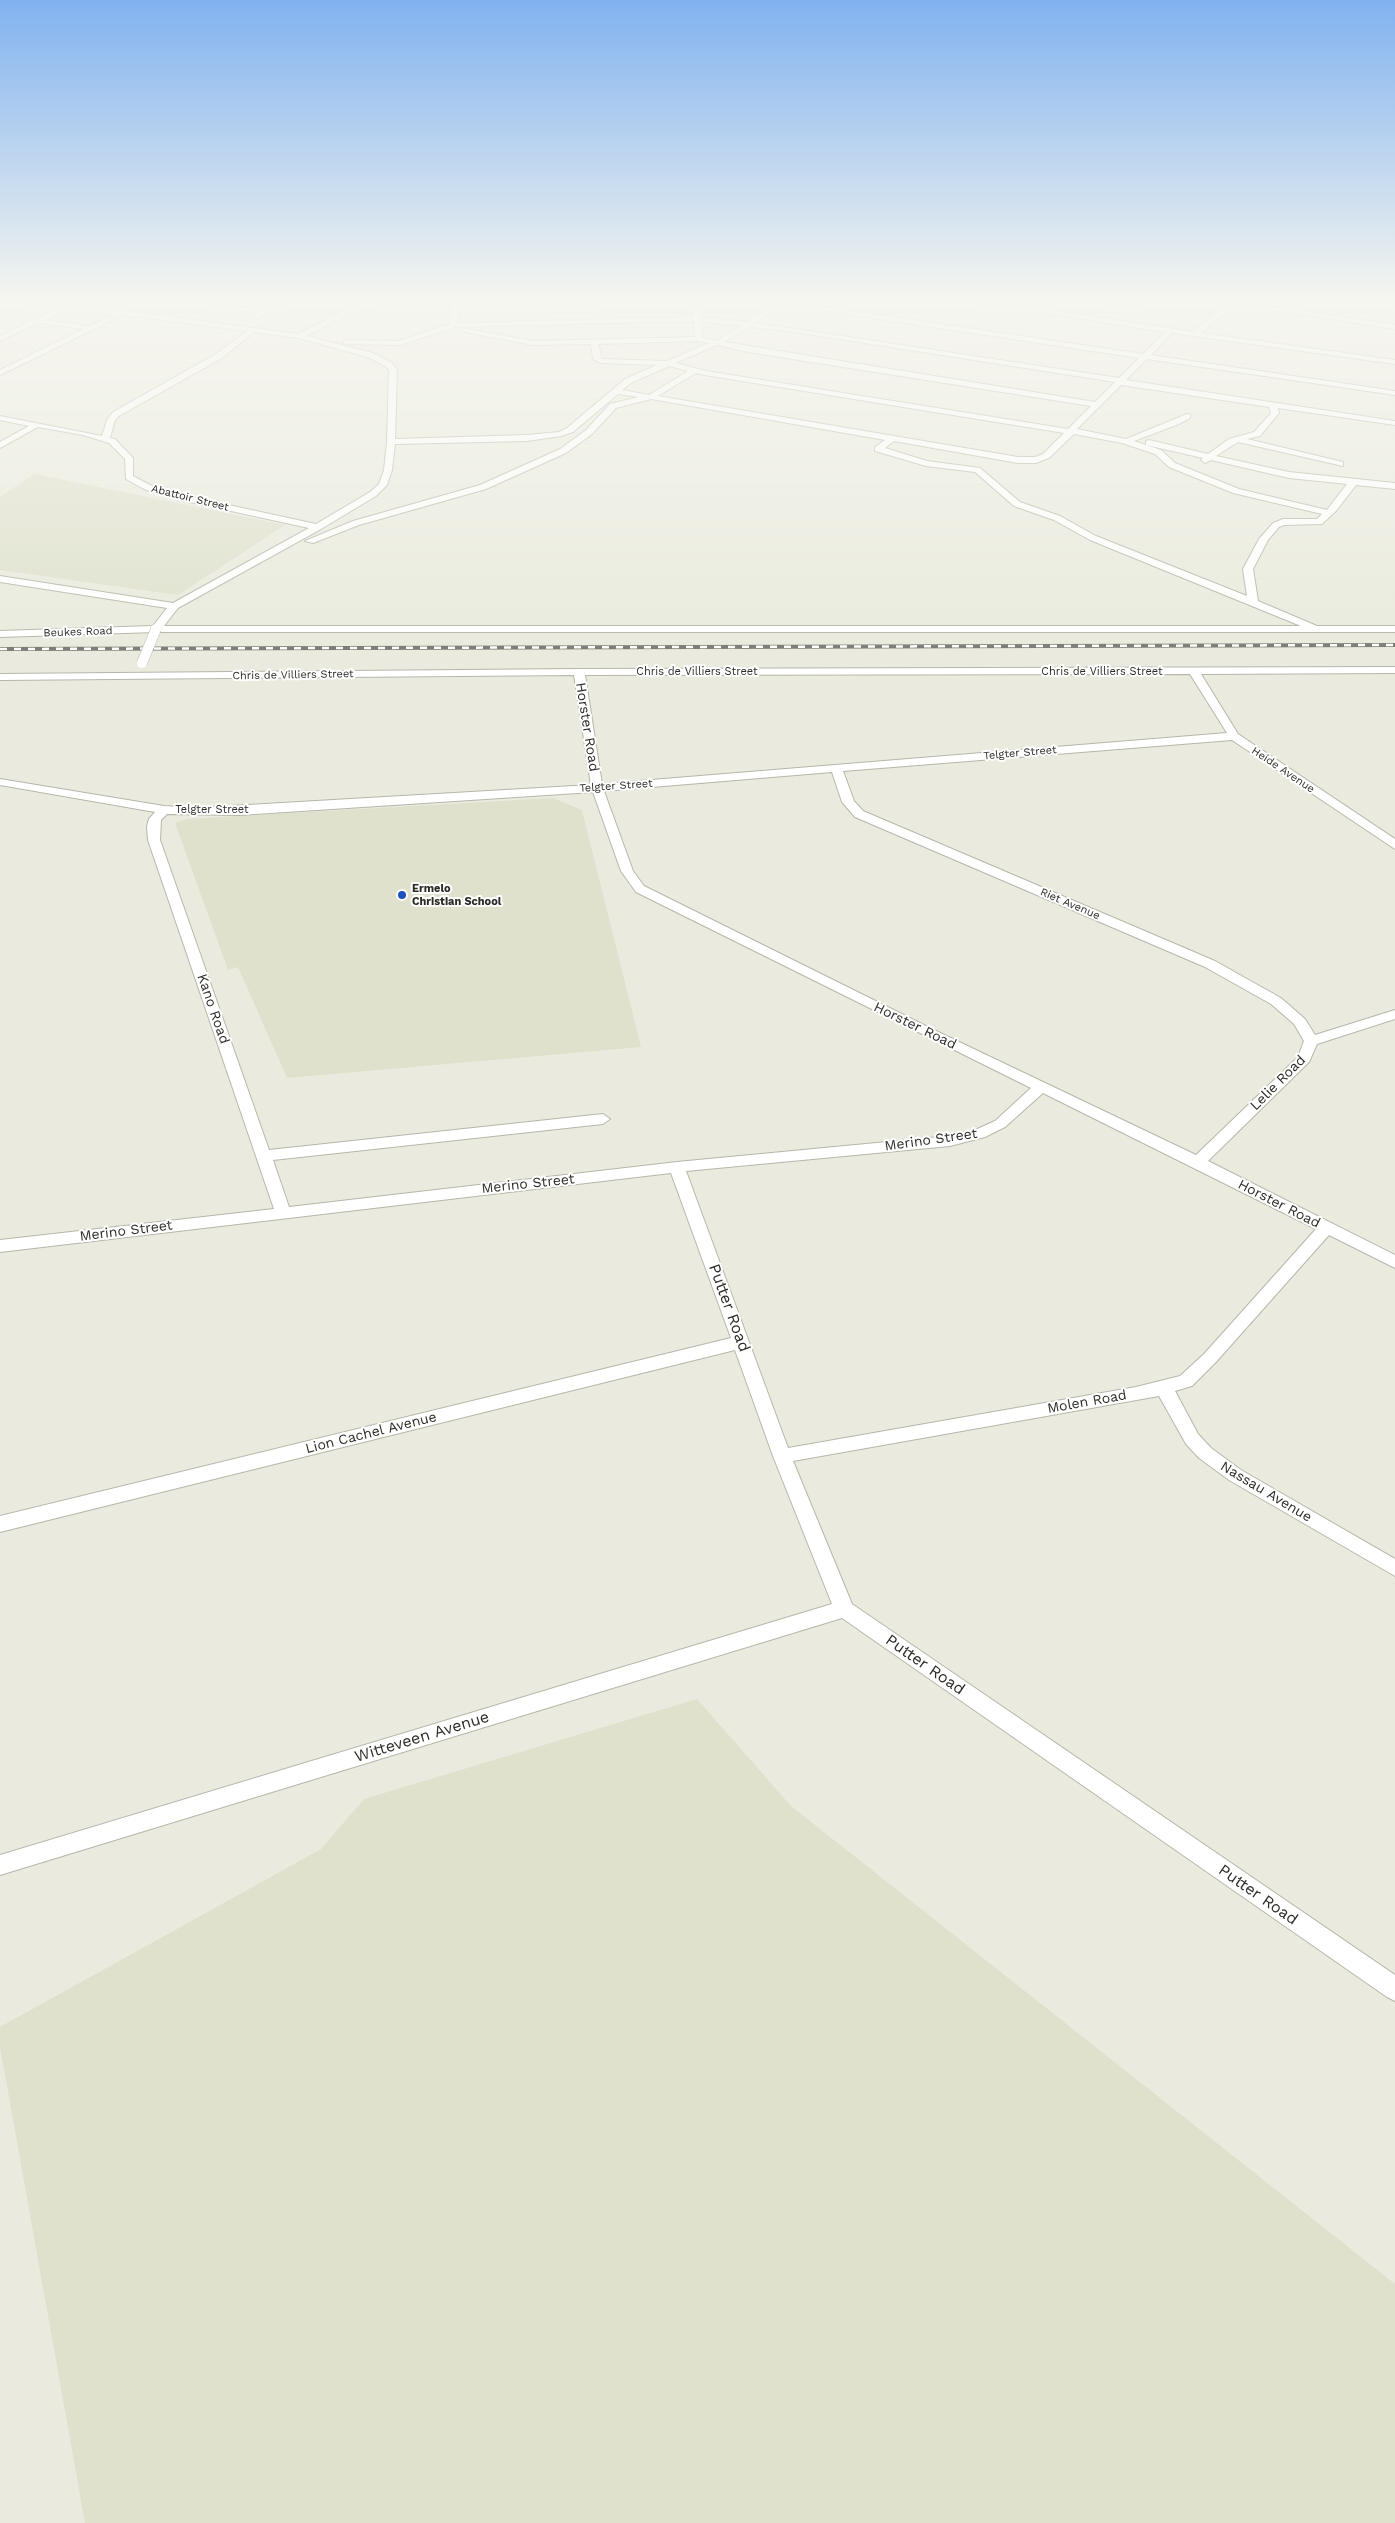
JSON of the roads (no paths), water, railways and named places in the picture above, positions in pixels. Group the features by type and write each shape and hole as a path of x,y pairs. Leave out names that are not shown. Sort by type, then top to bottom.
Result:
{"street":[{"path":"105,438 111,420 115,416"},
{"path":"136,676 156,629 174,606 318,527 373,494 383,485 388,470 392,416"},
{"path":"391,442 556,436 570,430 586,416"},
{"path":"250,565 272,558 356,523 483,487 563,451 589,432 604,416"},
{"path":"761,416 1030,461 1046,456 1088,416"},
{"path":"978,416 1127,442 1158,452 1165,460 1182,469 1231,489 1263,494 1330,513"},
{"path":"1127,442 1187,416"},
{"path":"1182,469 1211,457 1228,444 1257,434 1273,416"},
{"path":"1343,416 1395,423"},
{"name":"Abattoir Street","path":"1,418 105,438 117,444 126,454 130,461 129,477 140,485 185,498 318,527"},
{"path":"0,445 36,425"},
{"path":"892,438 878,449 926,463 976,470 1022,507 1057,518 1093,538 1293,618 1315,630"},
{"path":"1238,440 1287,467 1340,464"},
{"path":"1127,442 1164,445 1211,457 1287,467 1353,482 1395,486"},
{"path":"1254,603 1248,579 1248,569 1264,539 1280,523 1292,521 1317,523 1330,513 1353,482"},
{"path":"0,579 174,606"},
{"path":"156,629 1395,630"},
{"name":"Beukes Road","path":"0,634 156,629"},
{"path":"1380,670 1395,679"},
{"name":"Chris de Villiers Street","path":"0,677 579,672 1395,670"},
{"name":"Heide Avenue","path":"1194,671 1234,736 1395,845"},
{"name":"Horster Road","path":"579,672 597,788 628,871 635,884 646,894 1040,1088 1198,1162 1395,1262"},
{"name":"Telgter Street","path":"0,782 164,810 196,812 240,811 597,788 1234,736"},
{"name":"Riet Avenue","path":"836,768 848,802 859,814 1226,972 1261,991 1286,1010 1300,1022 1312,1041"},
{"name":"Kano Road","path":"164,810 155,819 152,826 154,840 283,1212"},
{"name":"Lelie Road","path":"1198,1162 1304,1059 1312,1041 1395,1014"},
{"name":"Merino Street","path":"0,1246 677,1167 965,1138 985,1132 1000,1124 1040,1088"},
{"path":"264,1156 603,1119"},
{"name":"Putter Road","path":"677,1167 782,1456 844,1609 1395,1989"},
{"name":"Molen Road","path":"782,1456 1164,1388 1186,1381 1210,1358 1326,1228"},
{"name":"Lion Cachel Avenue","path":"0,1524 741,1342"},
{"name":"Nassau Avenue","path":"1164,1388 1192,1439 1211,1458 1395,1568"},
{"name":"Witteveen Avenue","path":"0,1865 844,1609"}],"railway":[{"path":"0,649 1395,645"}],"place":[{"name":"Ermelo Christian School","path":"402,895"}]}
